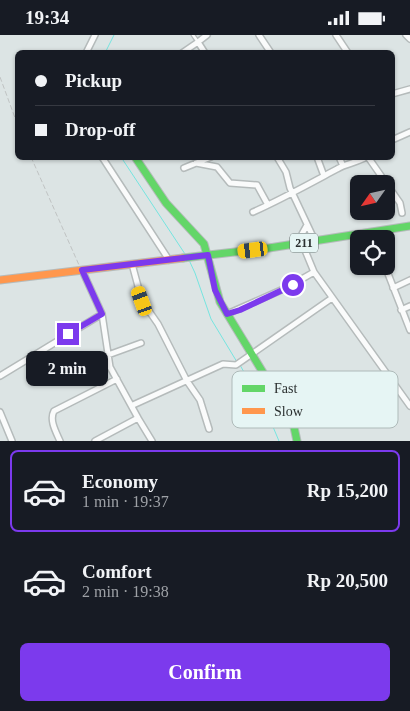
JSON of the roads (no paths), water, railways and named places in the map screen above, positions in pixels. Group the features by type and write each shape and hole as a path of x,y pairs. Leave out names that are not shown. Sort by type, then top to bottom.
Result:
{"main road":[{"path":"137,160 166,203 198,234 204,244 215,290 259,371"},
{"name":"211","path":"394,230 410,226"},
{"name":"211","path":"169,260 350,238"},
{"path":"0,280 169,260"},
{"path":"294,428 297,441"}],"street":[{"path":"88,50 95,35"},
{"path":"186,50 207,35"},
{"path":"259,35 269,50"},
{"path":"336,35 346,50"},
{"path":"406,35 410,39"},
{"path":"198,42 203,50"},
{"path":"395,93 410,89"},
{"path":"395,139 410,132"},
{"path":"104,160 169,260"},
{"path":"184,167 204,160"},
{"path":"279,160 315,241"},
{"path":"318,160 324,176"},
{"path":"340,160 343,166"},
{"path":"253,212 293,195 343,166 362,160"},
{"path":"369,160 400,203 402,213"},
{"path":"196,163 217,167 230,183 257,185 268,205"},
{"path":"307,225 302,234 302,243 314,272 385,371"},
{"path":"132,264 142,301 158,324 187,381 200,400 209,429"},
{"path":"82,270 102,314 108,355 117,379 152,441"},
{"path":"227,314 288,287 314,272"},
{"path":"388,275 410,330"},
{"path":"393,289 410,280"},
{"path":"133,405 223,364 236,365 332,298"},
{"path":"401,310 410,306"},
{"path":"0,376 102,314"},
{"path":"108,355 141,343"},
{"path":"60,441 52,421 54,411 117,379"},
{"path":"398,389 410,406"},
{"path":"0,412 12,441"},
{"path":"95,441 138,418"}],"lane":[{"path":"193,35 198,42"}],"waterway":[{"path":"106,50 114,35"},
{"path":"123,160 185,254"},
{"path":"189,260 211,319 237,362"},
{"path":"240,365 243,371"},
{"path":"274,428 279,441"}]}
